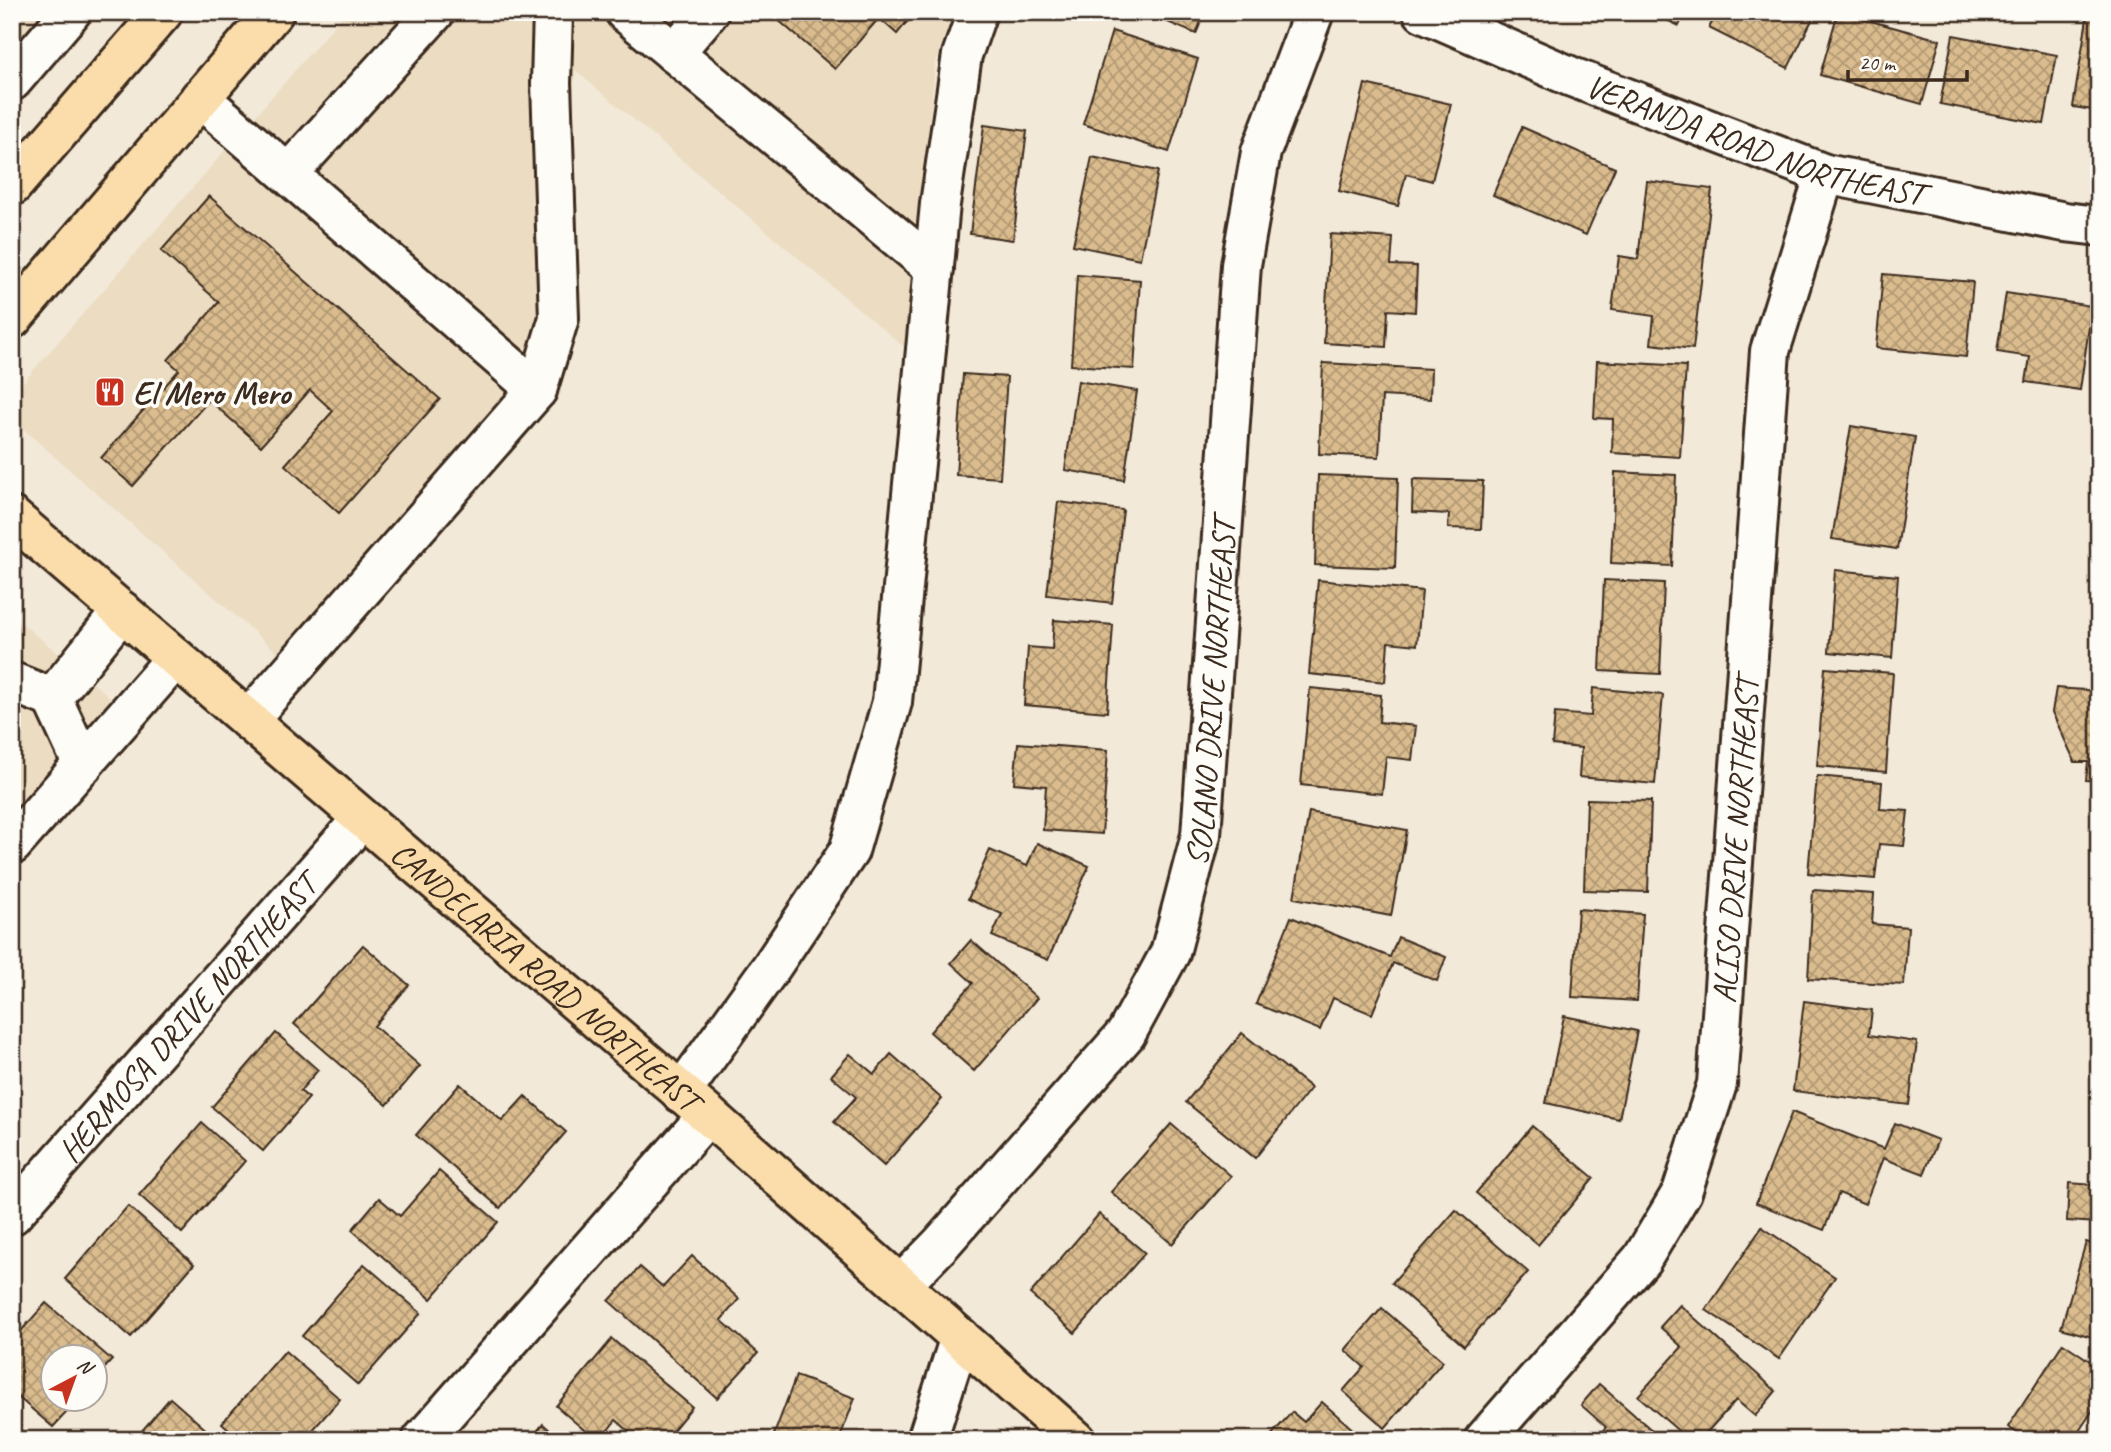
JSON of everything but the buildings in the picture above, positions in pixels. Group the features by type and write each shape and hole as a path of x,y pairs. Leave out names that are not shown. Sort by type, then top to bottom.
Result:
{"main road":[{"path":"12,186 163,12"},
{"path":"12,318 274,12"},
{"name":"CANDELARIA ROAD NORTHEAST","path":"14,521 694,1104 902,1284 1076,1440"}],"street":[{"path":"12,81 71,12"},
{"path":"288,174 435,12"},
{"path":"248,720 537,390 559,318 551,83 553,12"},
{"path":"625,12 933,268"},
{"path":"674,53 709,12"},
{"path":"422,1440 694,1104 772,966 849,851 892,702 940,204 962,55 977,12"},
{"name":"SOLANO DRIVE NORTHEAST","path":"902,1284 941,1244 1126,1034 1170,953 1200,835 1241,265 1261,152 1314,12"},
{"name":"VERANDA ROAD NORTHEAST","path":"1423,12 1572,77 1825,174 2065,222 2099,226"},
{"path":"200,98 537,390"},
{"name":"ALISO DRIVE NORTHEAST","path":"1484,1440 1642,1259 1682,1192 1717,1084 1770,351 1825,174"},
{"path":"52,698 122,611"},
{"path":"12,845 176,658"},
{"path":"12,682 52,698 83,765"},
{"name":"HERMOSA DRIVE NORTHEAST","path":"12,1215 362,818"},
{"path":"927,1440 960,1337"}],"shaded area":[{"path":"12,12 101,12 12,114"},
{"path":"346,12 953,12 935,63 909,351 575,70 561,394 311,682 12,419 12,395"},
{"path":"12,615 112,699 12,813"}],"place":[{"name":"El Mero Mero","path":"110,392"}]}
